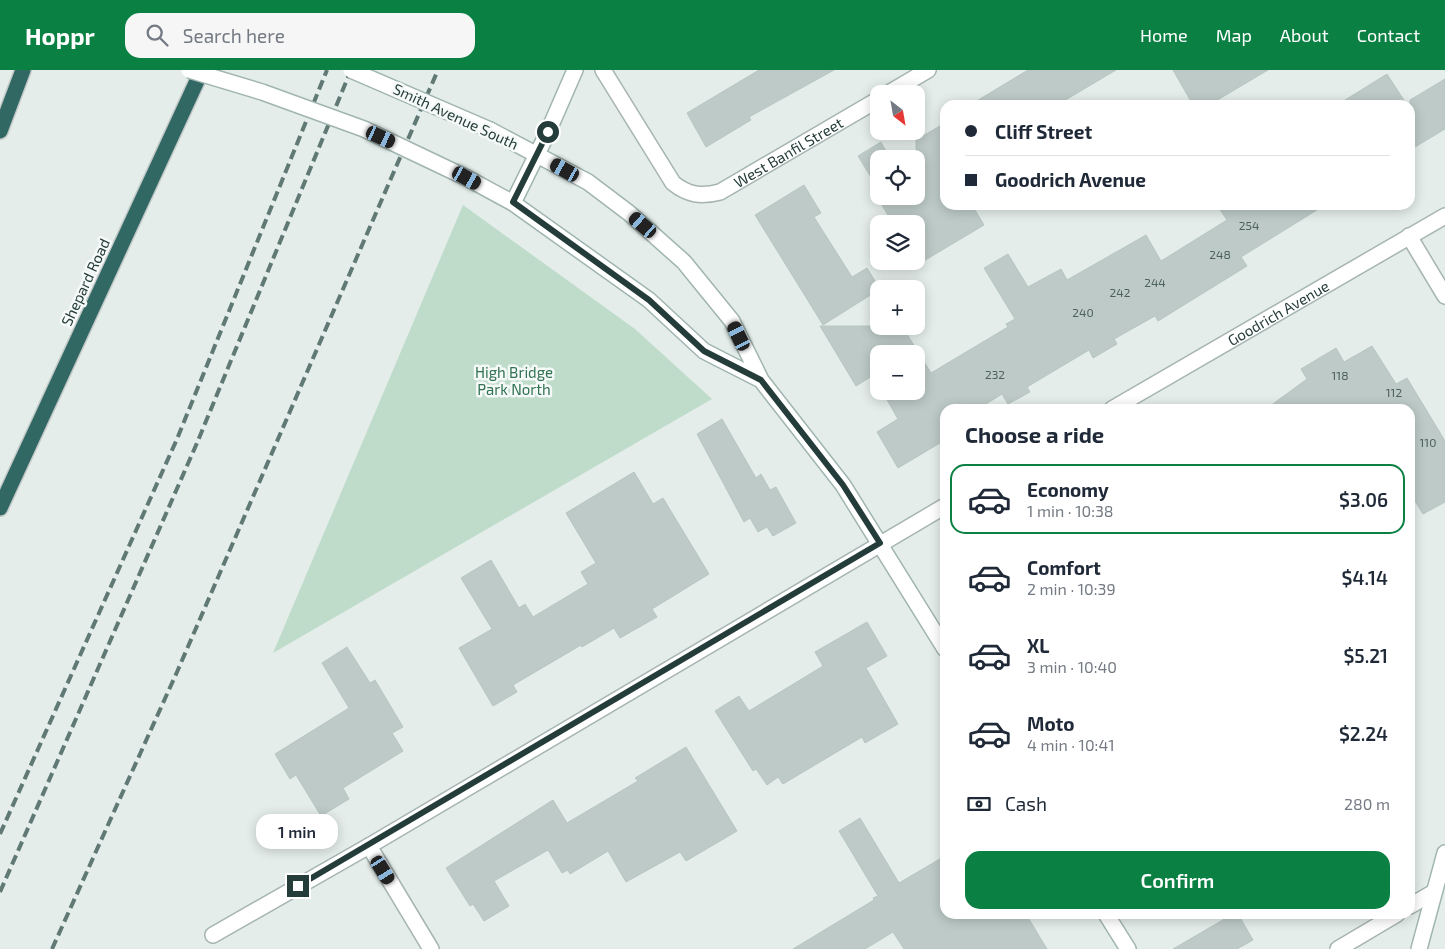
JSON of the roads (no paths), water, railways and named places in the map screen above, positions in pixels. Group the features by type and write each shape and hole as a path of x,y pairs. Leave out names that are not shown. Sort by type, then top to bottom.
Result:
{"highway":[{"path":"0,131 23,70"},
{"name":"Shepard Road","path":"0,508 202,70"}],"street":[{"name":"Smith Avenue South","path":"189,70 262,92 364,129 513,202 649,300 704,351 761,380"},
{"name":"Smith Avenue South","path":"351,70 490,130 588,182 629,213 684,262 732,321 761,380 843,485 940,641"},
{"path":"513,202 538,155 575,70"},
{"name":"West Banfil Street","path":"603,70 673,184 683,191 694,195 707,196 720,192 870,104"},
{"path":"902,85 928,70"},
{"name":"Goodrich Avenue","path":"1121,404 1445,216"},
{"path":"1409,236 1445,296"},
{"path":"213,935 368,846 940,509"},
{"path":"368,846 431,949"},
{"path":"1419,949 1445,853"},
{"path":"1415,903 1434,892"},
{"path":"1109,919 1128,949"},
{"path":"1338,949 1389,919"}],"railway":[{"path":"0,834 177,439 327,70"},
{"path":"0,892 197,443 351,70"},
{"path":"52,949 177,672 438,70"}],"park label":[{"name":"High Bridge Park North","path":"514,380"}]}
